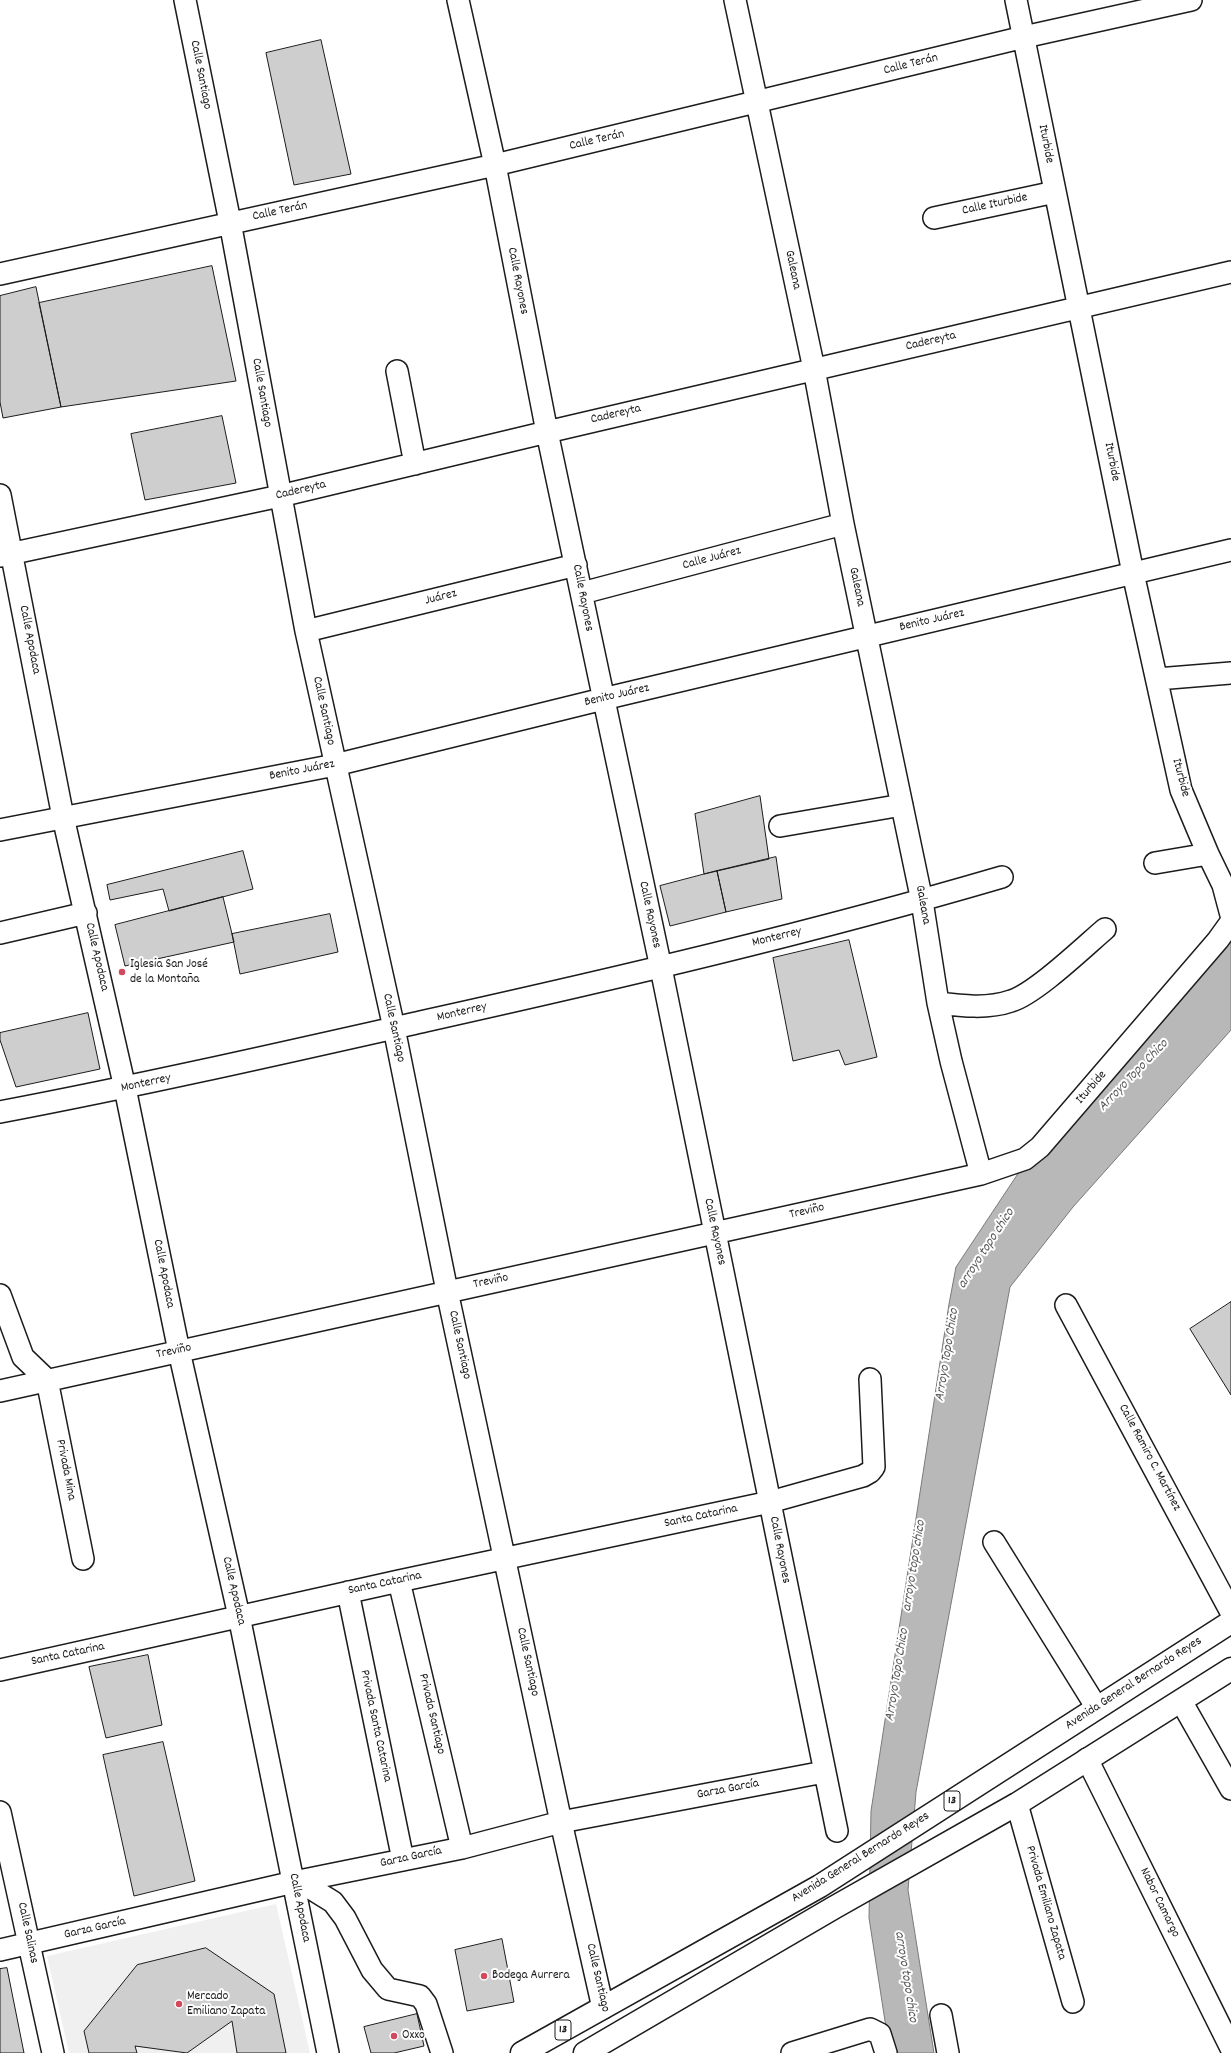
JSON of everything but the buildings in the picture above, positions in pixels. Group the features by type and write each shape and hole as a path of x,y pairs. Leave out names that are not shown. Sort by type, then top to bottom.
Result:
{"main road":[{"name":"Avenida General Bernardo Reyes","path":"522,2053 820,1886 1231,1622"},
{"name":"Avenida General Bernardo Reyes","path":"585,2053 612,2046 861,1892 1017,1804 1231,1669"},
{"name":"Calle Santiago","path":"603,2008 612,2046"}],"street":[{"name":"Calle Santiago","path":"185,0 230,222 306,631 394,1028 447,1291 506,1558 561,1822 603,2008"},
{"name":"Calle Rayones","path":"458,0 495,165 547,432 661,968 837,1831"},
{"name":"Galeana","path":"735,0 814,369 843,524 922,901 938,1003 951,1060 981,1174"},
{"name":"Iturbide","path":"1016,0 1133,573 1181,790 1223,885 1231,916"},
{"name":"Calle Terán","path":"0,274 230,222 495,165 1024,38 1191,0"},
{"name":"Calle Iturbide","path":"934,218 1055,192"},
{"name":"Cadereyta","path":"6,555 280,496 1231,272"},
{"path":"397,371 415,464"},
{"name":"Calle Apodaca","path":"0,495 6,555 63,817 125,1088 179,1351 297,1882 328,2053"},
{"name":"Calle Juárez","path":"582,594 843,524"},
{"name":"Benito Juárez","path":"0,830 335,765 603,699 1231,550"},
{"name":"Juárez","path":"306,631 576,565"},
{"path":"1157,679 1231,673"},
{"path":"780,826 902,806"},
{"path":"1156,864 1208,854"},
{"name":"Monterrey","path":"0,1112 125,1088 661,968 922,901 1002,877"},
{"path":"0,933 86,913"},
{"name":"Iturbide","path":"981,1174 1025,1159 1040,1147 1218,940 1231,922"},
{"path":"938,1003 971,1007 1011,1001 1034,988 1105,929"},
{"name":"Treviño","path":"0,1391 981,1174"},
{"path":"0,1295 23,1357 47,1380"},
{"name":"Calle Ramiro C. Martínez","path":"1066,1305 1231,1612"},
{"name":"Santa Catarina","path":"0,1670 348,1592 770,1502 863,1476 870,1472 874,1467 870,1378"},
{"name":"Privada Mina","path":"47,1380 83,1559"},
{"path":"994,1542 1097,1708"},
{"name":"Privada Santiago","path":"399,1581 462,1848"},
{"name":"Privada Santa Catarina","path":"348,1592 403,1860"},
{"path":"1181,1701 1231,1789"},
{"name":"Nabor Camargo","path":"1087,1759 1231,2048"},
{"name":"Garza García","path":"0,1950 297,1882 462,1848 561,1822 824,1772"},
{"name":"Privada Emiliano Zapata","path":"1017,1804 1073,2002"},
{"name":"Calle Salinas","path":"0,1812 53,2053"},
{"path":"297,1882 333,1902 345,1918 372,1970 388,1989 415,1994 423,2000 426,2004 442,2053"},
{"path":"942,2015 948,2053"},
{"path":"792,2053 870,2029 883,2044"}],"shaded area":[{"name":"Mercado Emiliano Zapata","path":"276,1904 310,2053 69,2053 47,1956"}],"water":[{"path":"1231,926 1231,1030 1073,1207 1010,1287 916,1792 908,1890 934,2053 890,2053 869,1918 871,1811 949,1304 956,1267 1029,1157"}],"place":[{"name":"Iglesia San José de la Montaña","path":"122,972"},
{"name":"Bodega Aurrera","path":"484,1976"},
{"name":"Mercado Emiliano Zapata","path":"179,2004"},
{"name":"Oxxo","path":"394,2036"}],"water label":[{"name":"Arroyo Topo Chico","path":"1134,1076"},
{"name":"arroyo topo chico","path":"987,1249"},
{"name":"Arroyo Topo Chico","path":"948,1355"},
{"name":"arroyo topo chico","path":"915,1566"},
{"name":"Arroyo Topo Chico","path":"898,1675"},
{"name":"arroyo topo chico","path":"905,1977"}]}
